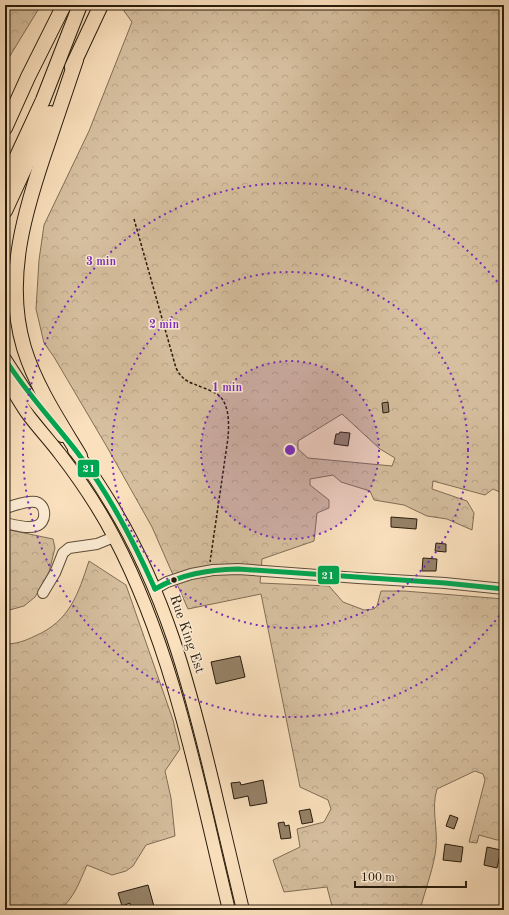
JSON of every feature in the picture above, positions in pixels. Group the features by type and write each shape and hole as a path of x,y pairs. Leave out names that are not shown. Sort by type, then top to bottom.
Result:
{"highway":[{"path":"5,128 30,73 64,5"},
{"path":"5,182 43,100 80,5"},
{"path":"5,211 45,122 76,60 100,5"},
{"path":"76,60 28,207 19,251 16,290 19,326 30,364 42,392 80,456"}],"main road":[{"name":"Rue King Est","path":"5,359 35,403 80,456 119,518 141,558 155,589 169,625 189,686 243,910"},
{"name":"Rue King Est","path":"5,378 29,415 59,452 78,479 114,537 143,598 168,666 190,748 229,910"},
{"path":"5,393 29,415"}],"street":[{"path":"5,508 30,502 37,502 41,505 45,512 41,524 34,527 5,523"},
{"path":"42,593 53,577 65,550 69,548 97,544 114,537"},
{"path":"155,589 180,577 210,570 254,570 456,584 504,589"}],"path":[{"path":"134,219 178,373 185,381 216,394 222,400 227,412 229,422 228,438 210,570"}],"green space":[{"path":"5,5 41,5 5,64"},
{"path":"126,5 504,5 504,492 502,493 493,489 485,495 433,481 432,489 467,501 474,513 472,530 447,519 427,516 404,505 374,500 370,491 341,482 333,475 310,479 310,485 329,500 329,508 317,513 314,541 262,559 260,583 329,586 343,602 364,610 374,609 377,606 381,591 404,591 504,599 504,840 497,840 479,835 477,843 469,842 485,780 483,774 475,771 437,789 435,796 435,855 421,906 418,910 333,910 327,887 284,892 273,860 300,847 297,829 324,822 331,809 328,800 300,787 261,594 188,609 152,527 107,447 54,357 44,343 36,309 39,260 44,225 89,131 132,22 124,11","holes":["342,414 380,449 395,458 392,466 308,458 298,449 298,441"]},
{"path":"5,529 53,539 55,548 49,572 35,597 24,606 6,611"},
{"path":"89,561 126,585 173,720 180,749 165,771 171,798 175,836 146,845 133,866 126,871 112,875 87,865 73,894 60,910 5,910 5,644 17,643 28,639 47,630 57,623 71,605 81,585"}],"building":[{"path":"388,402 389,412 383,413 382,403"},
{"path":"340,432 350,433 348,446 334,444 336,434 339,434"},
{"path":"391,517 417,519 416,529 391,527"},
{"path":"436,543 446,544 446,552 435,551"},
{"path":"423,558 437,559 436,571 422,571"},
{"path":"240,656 245,677 216,684 211,662"},
{"path":"263,780 267,803 250,806 248,796 234,799 231,783 240,782 241,785"},
{"path":"310,809 313,822 302,824 299,811"},
{"path":"450,815 458,818 454,829 446,826"},
{"path":"284,822 285,826 289,825 291,838 281,839 278,823"},
{"path":"445,844 463,847 461,862 443,860"},
{"path":"487,847 501,850 497,868 484,865"},
{"path":"148,885 155,910 132,910 130,903 122,906 118,893"}],"transit line":[{"name":"21","path":"5,359 102,487 139,554 155,589"},
{"name":"21","path":"155,589 185,576 216,570 238,569 445,583 504,589"}]}
